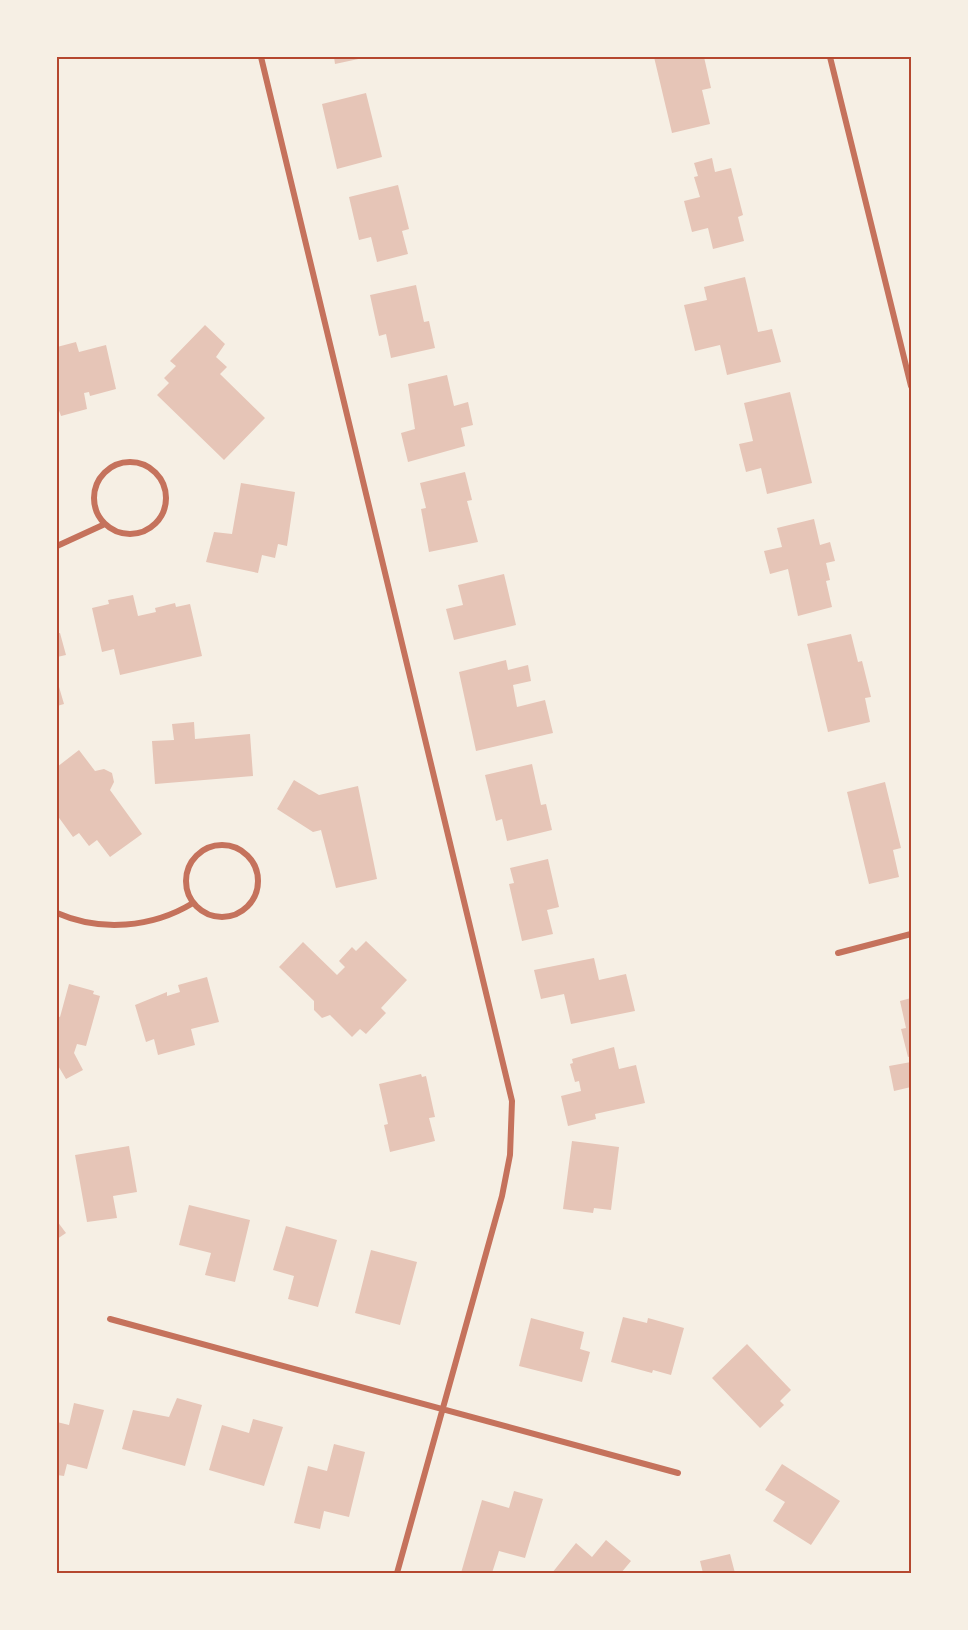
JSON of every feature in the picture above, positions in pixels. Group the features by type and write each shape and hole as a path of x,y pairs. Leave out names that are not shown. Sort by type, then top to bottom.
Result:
{"street":[{"path":"261,57 512,1101 510,1155 502,1196 397,1573"},
{"path":"830,57 911,386"},
{"path":"123,462 138,462 152,469 163,481 166,496 164,512 155,525 141,533 126,535 105,524 94,503 95,488 103,474 123,462"},
{"path":"57,546 105,524"},
{"path":"228,845 237,848 250,858 258,873 258,888 253,901 244,911 231,917 217,917 204,913 193,903 186,879 197,855 211,847 228,845"},
{"path":"57,913 91,924 135,923 170,914 193,903"},
{"path":"838,953 911,934"},
{"path":"110,1319 678,1473"}],"building":[{"path":"334,57 363,57 363,58 335,64"},
{"path":"654,57 704,57 711,88 702,90 710,124 672,133"},
{"path":"366,93 382,157 337,169 322,104"},
{"path":"712,158 715,172 731,168 743,215 738,217 744,241 713,249 708,228 692,232 684,201 700,197 694,177 698,176 694,163"},
{"path":"398,185 409,229 402,231 408,254 377,262 371,237 359,240 349,197"},
{"path":"745,277 758,332 772,329 781,362 727,375 720,345 695,351 684,305 707,300 704,287"},
{"path":"416,285 424,322 429,321 435,348 391,358 386,334 379,336 370,295"},
{"path":"205,325 225,344 216,357 227,367 220,374 265,418 224,460 157,395 169,383 164,378 176,366 170,361"},
{"path":"76,342 79,352 106,345 116,389 90,396 89,392 84,393 87,409 61,416 57,405 57,347"},
{"path":"447,375 454,406 468,402 473,425 461,428 465,446 408,462 401,433 415,429 408,384"},
{"path":"790,392 812,483 767,494 761,468 746,472 739,444 753,441 744,403"},
{"path":"465,472 472,500 467,501 478,542 429,552 421,509 426,508 420,483"},
{"path":"241,483 295,492 287,546 278,544 275,558 262,555 258,573 206,562 214,532 232,534"},
{"path":"814,519 820,545 830,542 835,561 826,563 830,580 826,581 832,607 798,616 788,569 770,574 764,551 782,547 777,528"},
{"path":"504,574 516,625 454,640 446,609 463,605 458,585"},
{"path":"133,595 138,616 156,612 155,608 175,603 176,607 190,604 202,656 120,675 114,649 102,652 92,608 109,604 108,600"},
{"path":"57,633 60,633 66,655 57,657"},
{"path":"851,634 858,662 862,661 871,697 865,698 870,722 828,732 807,644"},
{"path":"506,660 508,670 528,665 531,681 513,685 517,707 545,700 553,733 476,751 459,672"},
{"path":"57,680 64,704 57,706"},
{"path":"194,722 195,739 250,734 253,776 155,784 152,741 174,740 172,724"},
{"path":"79,750 95,771 104,769 112,773 114,782 110,790 142,834 110,857 97,840 89,846 79,833 73,837 57,815 57,767"},
{"path":"532,764 541,805 546,804 552,830 507,841 502,819 496,821 485,775"},
{"path":"294,780 319,795 358,786 377,879 336,888 321,830 313,832 277,809"},
{"path":"885,782 901,848 893,850 899,877 869,884 847,792"},
{"path":"548,859 559,907 547,910 553,934 522,941 509,884 514,883 510,868"},
{"path":"366,941 407,980 381,1008 386,1013 366,1034 360,1029 352,1037 330,1015 322,1018 314,1010 314,1001 279,967 303,942 337,975 345,967 339,961 352,947 356,951"},
{"path":"594,958 599,980 626,974 635,1011 571,1024 564,994 541,999 534,970"},
{"path":"207,977 219,1022 191,1029 195,1045 158,1055 154,1039 146,1042 135,1005 167,992 167,996 180,992 178,985"},
{"path":"69,984 94,991 93,994 100,996 86,1046 77,1044 74,1053 83,1070 66,1079 57,1064 57,1016 60,1017"},
{"path":"911,998 911,1056 908,1057 901,1029 906,1028 900,1001"},
{"path":"614,1047 619,1069 636,1065 645,1103 595,1114 596,1119 568,1126 561,1096 581,1091 579,1081 575,1082 570,1064 573,1063 572,1059"},
{"path":"911,1062 911,1087 894,1091 889,1066"},
{"path":"421,1074 422,1077 426,1076 435,1117 429,1118 435,1141 390,1152 384,1125 388,1124 379,1084"},
{"path":"572,1141 619,1147 611,1210 594,1208 593,1213 563,1209"},
{"path":"129,1146 137,1192 113,1196 117,1218 87,1222 75,1155"},
{"path":"189,1205 250,1220 235,1282 205,1275 211,1253 179,1245"},
{"path":"57,1221 66,1233 57,1239"},
{"path":"286,1226 337,1240 318,1307 288,1299 294,1276 273,1270"},
{"path":"371,1250 417,1262 400,1325 355,1313"},
{"path":"623,1317 647,1323 648,1318 684,1328 671,1375 653,1370 652,1373 611,1362"},
{"path":"531,1318 584,1332 580,1349 590,1352 582,1382 519,1366"},
{"path":"747,1344 791,1390 780,1401 784,1405 760,1428 712,1378"},
{"path":"177,1398 202,1405 185,1466 122,1449 133,1410 169,1417"},
{"path":"74,1403 104,1410 87,1469 67,1464 64,1476 57,1475 57,1422 69,1425"},
{"path":"253,1419 283,1427 264,1486 209,1470 222,1425 249,1433"},
{"path":"334,1444 365,1452 349,1517 324,1511 320,1529 294,1523 308,1466 327,1471"},
{"path":"782,1464 840,1501 811,1545 773,1521 785,1502 765,1490"},
{"path":"514,1491 543,1499 525,1558 499,1551 492,1573 461,1573 482,1500 509,1508"},
{"path":"606,1540 631,1561 621,1573 552,1573 576,1543 592,1557"},
{"path":"730,1554 735,1573 703,1573 700,1561"}]}
